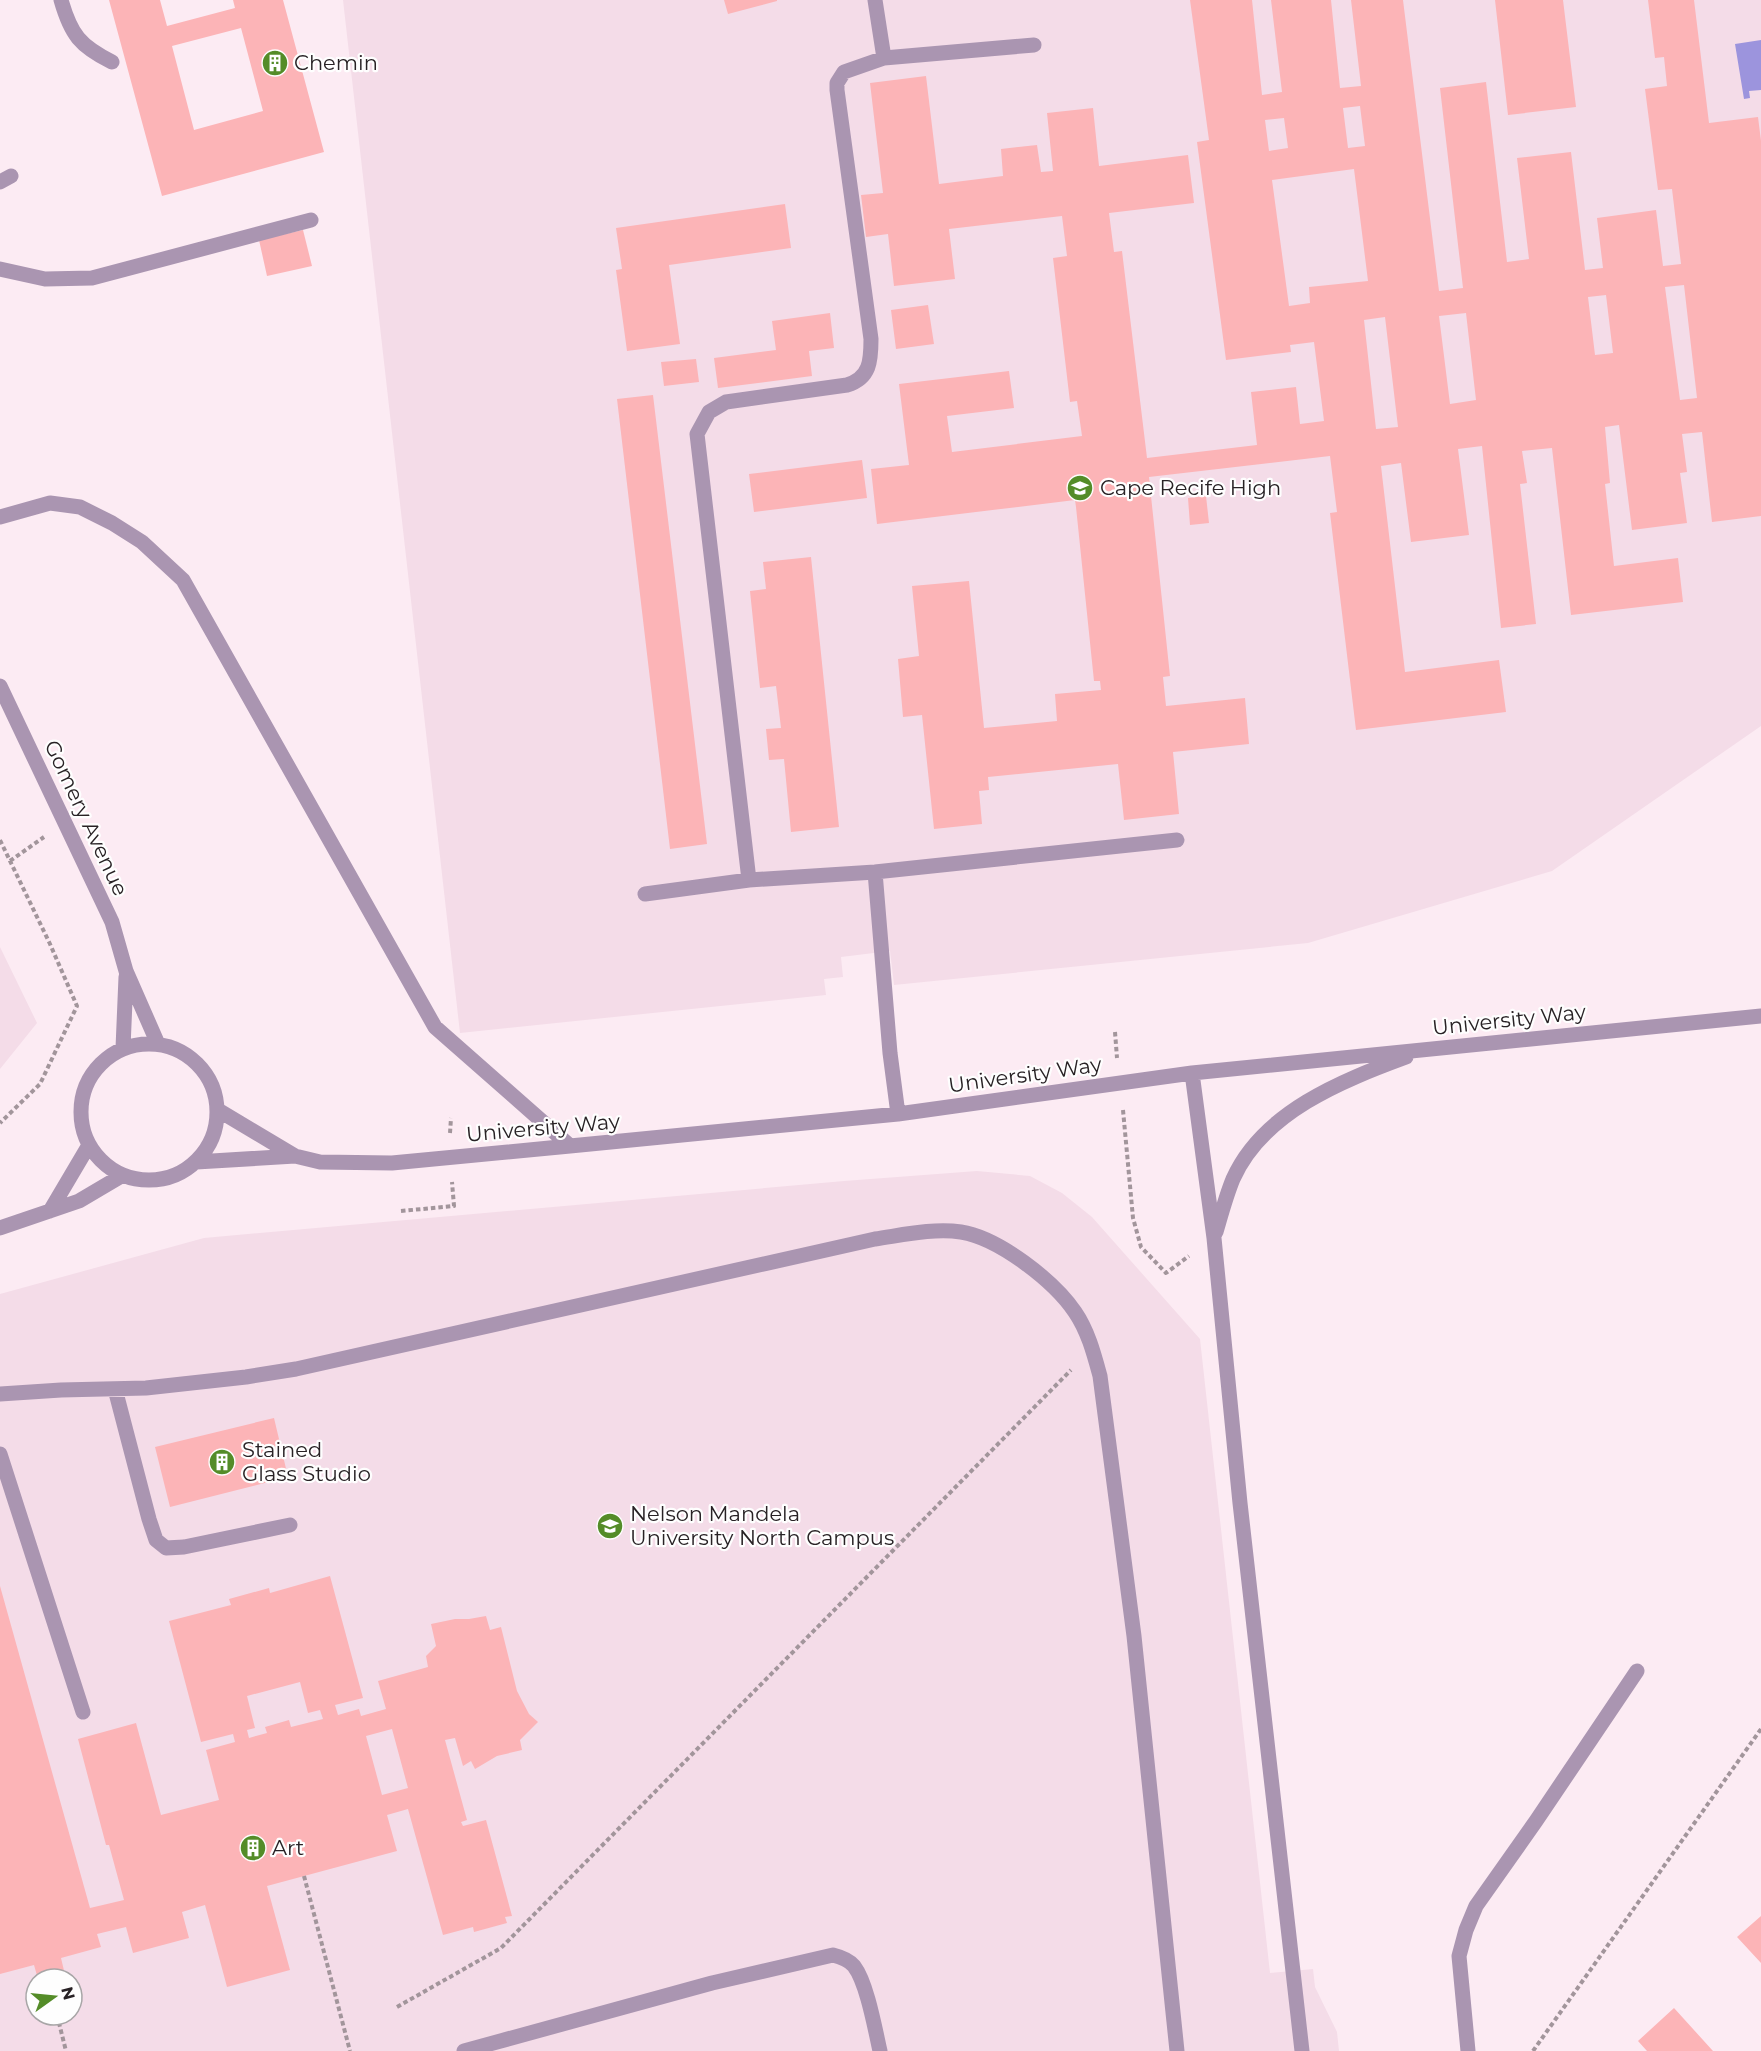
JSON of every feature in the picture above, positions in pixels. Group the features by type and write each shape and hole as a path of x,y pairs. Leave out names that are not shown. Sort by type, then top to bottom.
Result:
{"street":[{"path":"61,0 75,36 93,53 112,63"},
{"path":"874,0 884,58"},
{"path":"749,880 697,434 709,412 726,402 847,385 856,382 866,372 871,356 872,339 837,83 844,72 884,58 1034,45"},
{"path":"0,269 45,279 93,278 311,220"},
{"path":"0,517 50,503 80,507 142,542 183,580 435,1027 570,1146"},
{"name":"Gomery Avenue","path":"0,686 112,922 126,971 158,1044"},
{"path":"645,894 749,880 875,872 1177,840"},
{"path":"875,872 890,1053 898,1114"},
{"name":"Gomery Avenue","path":"123,1048 126,971"},
{"name":"University Way","path":"196,1162 295,1156 320,1162 375,1163 570,1146 898,1114 1192,1073 1761,1016"},
{"path":"140,1044 158,1044 177,1049 193,1059 206,1073 214,1091 218,1110 216,1129 209,1147 196,1162 180,1173 162,1179 142,1180 123,1176 103,1163 89,1145 82,1123 81,1100 90,1078 104,1060 123,1048 140,1044"},
{"path":"1214,1238 1234,1178 1249,1153 1276,1122 1339,1085 1429,1049"},
{"path":"1192,1073 1214,1238 1240,1503 1302,2051"},
{"name":"University Way","path":"218,1110 295,1156"},
{"path":"50,1211 89,1145"},
{"path":"0,1228 92,1195 123,1176"},
{"path":"0,1394 115,1389 246,1377 296,1369 875,1239 941,1231 961,1232 983,1238 1022,1261 1051,1284 1075,1312 1092,1348 1104,1403 1134,1636 1177,2051"},
{"path":"115,1389 149,1519 156,1540 160,1544 166,1548 184,1548 290,1525"},
{"path":"0,1454 83,1712"},
{"path":"1468,2051 1459,1956 1476,1906 1637,1671"},
{"path":"464,2051 712,1983 833,1955 854,1966 867,2001 880,2051"}],"path":[{"path":"10,861 65,823"},
{"path":"0,840 51,944 77,1006 40,1084 0,1123"},
{"path":"1115,1032 1132,1218 1142,1247 1166,1273 1214,1238"},
{"path":"398,2007 501,1948 1092,1348"},
{"path":"1533,2051 1761,1730"},
{"path":"304,1876 350,2051"},
{"path":"60,2027 66,2051"}],"shaded area":[{"name":"Cape Recife High","path":"343,0 1761,0 1761,726 1552,871 1308,943 894,985 890,951 841,957 843,977 824,979 826,995 460,1033"},
{"path":"1761,40 1761,90 1749,91 1750,98 1744,99 1735,44"},
{"path":"0,947 37,1023 0,1069"},
{"name":"Nelson Mandela University North Campus","path":"977,1171 1030,1176 1062,1193 1092,1217 1200,1339 1270,1973 1313,1969 1315,1987 1337,2032 1339,2051 0,2051 0,1294 204,1238"}],"building":[{"path":"109,0 160,0 167,26 235,8 233,0 283,0 324,152 162,196","holes":["241,28 263,111 194,130 172,46"]},
{"path":"724,0 777,0 777,1 728,14"},
{"path":"1190,0 1252,0 1262,95 1282,92 1271,0 1331,0 1340,88 1361,86 1351,0 1403,0 1439,291 1463,288 1440,88 1486,82 1507,262 1529,259 1517,158 1571,152 1585,270 1603,268 1597,218 1656,210 1663,266 1681,264 1672,189 1658,190 1645,89 1667,86 1664,57 1655,58 1648,0 1694,0 1709,123 1758,117 1761,141 1761,516 1712,522 1702,432 1682,434 1687,472 1680,473 1687,523 1632,530 1619,425 1605,427 1610,483 1605,484 1614,566 1678,558 1683,602 1571,615 1552,448 1522,451 1527,483 1520,484 1536,624 1501,628 1482,446 1458,449 1469,535 1411,542 1401,463 1381,466 1405,672 1499,660 1506,712 1356,730 1330,513 1337,512 1330,456 1149,477 1170,676 1163,677 1166,706 1245,698 1249,744 1173,752 1179,814 1124,820 1118,764 988,777 989,790 979,791 982,824 934,829 922,715 903,717 898,659 919,656 912,586 969,581 984,728 1057,721 1055,694 1101,690 1100,681 1094,681 1075,500 877,524 871,469 909,465 899,384 1009,371 1014,408 947,416 952,452 1082,436 1077,401 1070,402 1053,258 1067,256 1062,216 949,229 955,279 894,286 888,234 866,237 861,195 883,193 870,83 926,76 939,184 1003,176 1001,149 1037,145 1041,172 1053,171 1047,113 1093,108 1099,166 1188,155 1194,203 1109,213 1114,252 1122,251 1147,458 1257,445 1251,392 1296,387 1300,424 1324,421 1314,342 1290,345 1291,352 1226,360 1197,142 1209,140","holes":["1360,106 1365,146 1348,148 1343,108","1284,118 1288,148 1269,151 1265,120","1354,169 1368,281 1309,287 1310,303 1289,306 1272,180","1684,285 1697,398 1680,400 1665,287","1606,295 1613,353 1595,355 1588,297","1466,313 1476,400 1450,404 1439,316","1385,317 1398,427 1376,429 1364,320"]},
{"path":"1495,0 1563,0 1576,107 1508,115"},
{"path":"785,204 791,248 669,265 680,344 627,351 616,270 622,269 616,228"},
{"path":"303,230 312,266 267,276 259,240"},
{"path":"928,305 934,344 896,349 891,310"},
{"path":"830,313 834,348 809,351 812,376 718,388 714,358 776,350 772,321"},
{"path":"696,359 699,382 664,386 661,362"},
{"path":"653,395 707,844 670,849 617,399"},
{"path":"862,460 867,498 754,512 749,474"},
{"path":"1206,496 1209,523 1190,525 1188,498"},
{"path":"811,557 839,827 791,832 784,759 769,760 766,729 781,728 776,686 760,688 750,591 766,589 763,562"},
{"name":"Stained Glass Studio","path":"274,1418 288,1477 170,1507 155,1447"},
{"path":"330,1576 363,1698 335,1705 338,1715 359,1709 361,1716 386,1709 378,1681 428,1667 426,1656 436,1646 431,1624 486,1616 490,1630 501,1627 517,1691 529,1714 538,1722 520,1740 522,1750 497,1756 475,1769 471,1761 463,1766 455,1738 445,1740 467,1820 461,1822 463,1826 486,1820 512,1916 505,1917 507,1923 474,1932 473,1927 443,1935 408,1809 387,1815 397,1851 267,1886 290,1970 227,1987 205,1905 182,1912 189,1938 133,1953 126,1927 97,1934 101,1947 61,1958 63,1967 35,1967 34,1965 0,1974 0,1586 90,1908 124,1900 109,1845 106,1845 78,1739 136,1723 161,1815 219,1800 206,1750 235,1742 233,1734 201,1742 169,1621 231,1605 229,1599 269,1588 270,1593","holes":["300,1682 308,1713 320,1710 323,1719 291,1727 289,1720 265,1727 267,1733 249,1738 247,1730 255,1728 247,1696","392,1729 408,1788 382,1795 366,1736"]},
{"path":"1761,1916 1761,1963 1737,1937"},
{"path":"1674,2008 1713,2051 1647,2051 1638,2041"}],"place":[{"name":"Chemin","path":"275,63"},
{"name":"Cape Recife High","path":"1080,488"},
{"name":"Stained Glass Studio","path":"222,1462"},
{"name":"Nelson Mandela University North Campus","path":"610,1526"},
{"name":"Art","path":"253,1848"}]}
